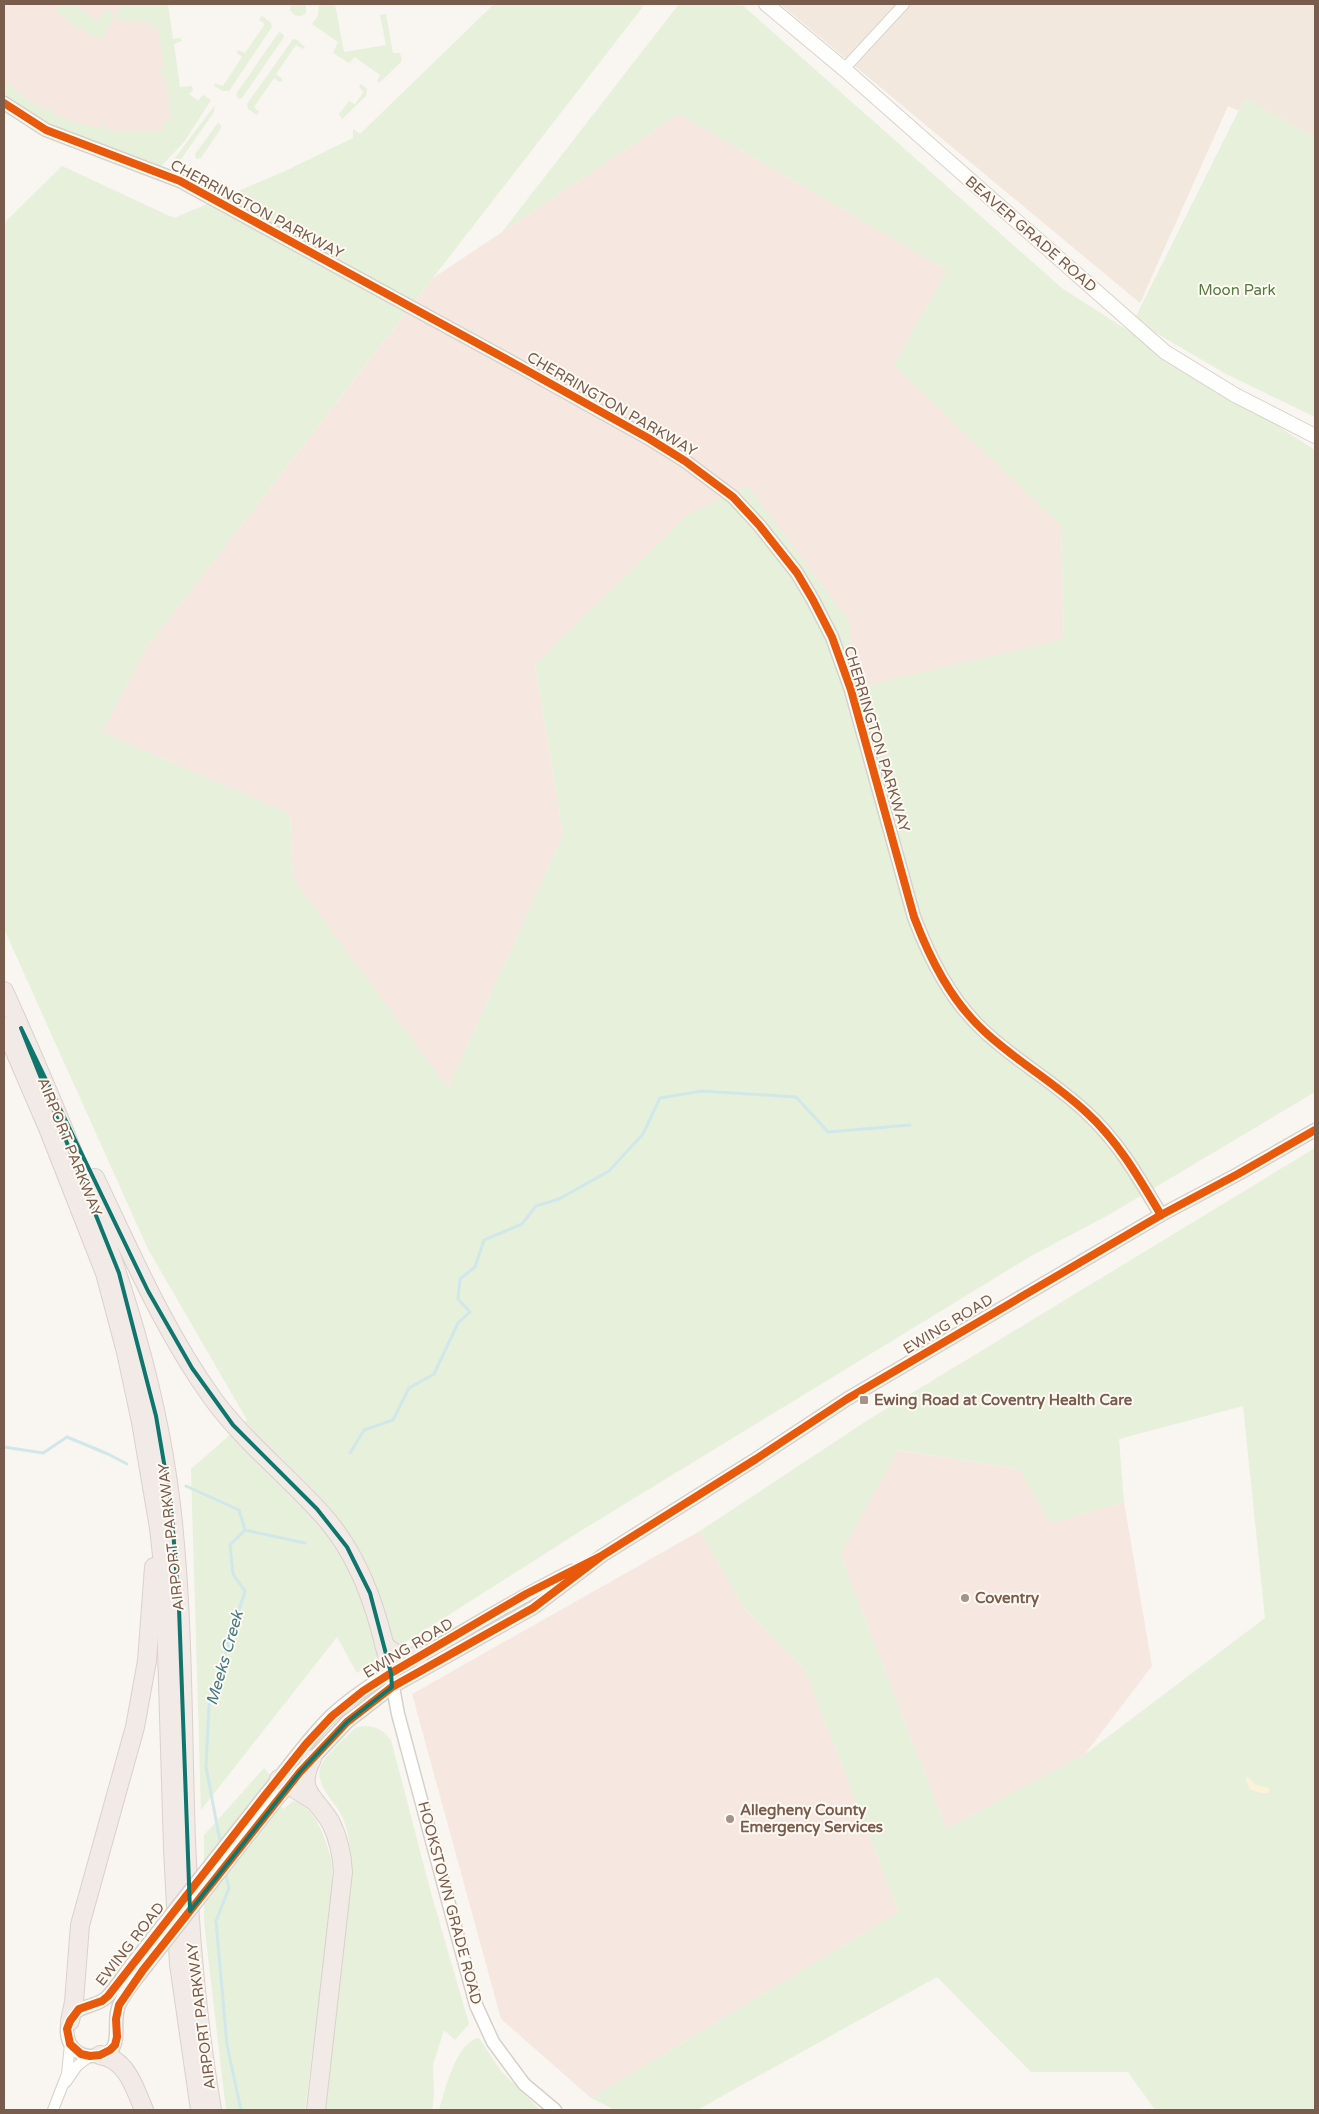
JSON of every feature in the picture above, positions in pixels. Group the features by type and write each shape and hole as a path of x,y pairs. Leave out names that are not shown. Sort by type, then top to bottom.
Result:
{"highway":[{"name":"AIRPORT PARKWAY","path":"4,991 12,1027 48,1128 105,1273 126,1352 148,1464 159,1528 165,1583 173,1849 179,1964 200,2110"},
{"name":"AIRPORT PARKWAY","path":"12,1027 93,1202 119,1273 140,1346 157,1426 171,1504 180,1608 186,1845 197,2008 212,2110"},
{"path":"12,1027 54,1090 162,1318 197,1376 233,1425 317,1508 347,1547 370,1593 384,1644 391,1680"},
{"path":"70,2021 74,2002 80,1925 134,1727 147,1661 154,1574 148,1464"},
{"path":"384,1644 397,1655 420,1656"},
{"path":"312,1759 305,1778 313,1800"},
{"path":"283,1782 313,1800 326,1815 341,1847 344,1872 316,2110"},
{"path":"95,2056 112,2058 122,2066 144,2110"}],"main road":[{"name":"BEAVER GRADE ROAD","path":"766,4 844,69 1160,348 1235,395 1315,436"}],"street":[{"path":"844,69 904,4"},
{"name":"CHERRINGTON PARKWAY","path":"4,103 46,130 180,181 517,364 666,449 720,487 744,508 797,573 814,600 832,637 851,690 914,917 941,976 983,1031 1065,1094 1102,1128 1123,1153 1161,1215"},
{"name":"EWING ROAD","path":"70,2021 79,2009 102,2001 138,1967 283,1782 306,1744 332,1716 362,1691 391,1680 533,1608 603,1555 756,1459 847,1399 1161,1215 1315,1130"},
{"name":"EWING ROAD","path":"283,1782 312,1759 391,1680 420,1656 526,1594 603,1555"},
{"name":"HOOKSTOWN GRADE ROAD","path":"391,1680 476,2004 493,2042 524,2084 555,2110"},
{"name":"EWING ROAD","path":"95,2056 106,2053 115,2045 117,2036 116,2019 119,2005 138,1967"},
{"path":"53,2110 63,2085 69,2061 70,2044 67,2029 70,2021"},
{"path":"70,2044 81,2054 95,2056"},
{"path":"63,2085 77,2066 95,2056"}],"highlighted area":[{"path":"21,1028 148,1291 192,1368 233,1425 317,1509 347,1547 370,1593 391,1673 392,1687 347,1722 300,1772 190,1911 179,1608 171,1504 156,1416 119,1273"}],"shaded area":[{"path":"4,4 158,4 179,137 99,140 4,101"},
{"path":"780,4 1315,4 1315,146 1228,106 1140,303"},
{"path":"679,114 947,270 894,365 1061,526 1064,640 851,690 535,665 563,835 448,1088 293,879 290,814 102,732 147,647 433,278"},
{"path":"897,1450 1019,1469 1051,1523 1124,1502 1152,1666 1085,1754 946,1829 840,1554"},
{"path":"700,1531 745,1609 805,1670 899,1912 591,2098 501,2019 412,1694"}],"green space":[{"path":"57,4 73,4 98,21 106,8 114,14 102,40 79,28 58,13"},
{"path":"123,4 168,4 173,39 180,38 182,41 174,44 180,87 192,86 193,90 189,94 198,101 203,95 211,100 184,142 161,166 48,125 4,96 4,80 47,111 52,104 51,113 74,122 102,129 103,122 105,121 107,130 138,132 164,130 164,122 172,120 165,76 156,76 157,73 164,71 158,28 151,28 150,21 132,22 116,19 116,14"},
{"path":"291,4 306,4 306,13 301,16 294,15 290,10"},
{"path":"319,4 335,4 344,52 386,45 380,15 386,14 393,53 400,53 402,61 379,83 377,81 380,75 355,57 349,63 333,53 338,42 312,24 318,16"},
{"path":"494,4 645,4 147,647 102,732 290,814 293,879 448,1088 563,835 535,665 687,515 748,486 849,621 851,689 1064,639 1061,526 894,365 947,270 679,114 502,232 679,4 741,4 1063,289 1315,450 1315,1092 1112,1213 1031,1256 587,1527 357,1673 337,1637 201,1810 191,1469 247,1420 148,1249 4,929 4,223 62,166 174,218 283,172 353,138 353,129 360,134"},
{"path":"262,16 271,23 272,27 229,91 222,91 214,83 223,86 242,57 237,53 237,50 245,53 265,24 259,20"},
{"path":"279,32 284,37 242,98 238,99 236,94"},
{"path":"293,39 305,47 303,49 296,45 276,74 282,81 280,82 274,78 254,107 259,112 257,115 248,109 247,104"},
{"path":"361,84 367,89 366,96 342,119 339,114 349,101 355,104 364,92 359,87"},
{"name":"Moon Park","path":"1245,98 1315,137 1315,417 1226,374 1134,320"},
{"path":"215,105 214,112 181,159 169,166"},
{"path":"218,123 221,125 221,128 201,158 196,159 195,154"},
{"path":"1315,1148 1315,2110 1155,2110 1128,2072 1031,2072 937,1977 697,2110 615,2110 591,2098 899,1912 805,1670 745,1609 700,1531 871,1418","holes":["1243,1406 1265,1618 1085,1754 946,1829 840,1554 898,1450 1019,1469 1051,1523 1124,1502 1119,1439"]},
{"path":"362,1726 378,1729 391,1740 431,1893 469,2024 455,2040 444,2030 433,2065 434,2096 432,2110 324,2110 352,1873 350,1844 345,1823 339,1810 322,1786 319,1772 323,1761 331,1751 355,1728"},
{"path":"264,1768 271,1776 262,1793 284,1809 293,1801 308,1809 323,1833 332,1863 333,1891 305,2110 226,2110 204,1922 204,1835"},
{"path":"479,2038 501,2071 540,2110 439,2110 448,2080 458,2057 471,2041"}],"sand":[{"path":"1248,1777 1256,1785 1269,1788 1269,1793 1261,1793 1250,1789 1245,1779"}],"waterway":[{"path":"350,1453 364,1430 393,1420 409,1388 434,1374 458,1323 470,1312 458,1299 460,1279 475,1267 484,1240 522,1224 536,1206 559,1199 609,1171 643,1134 660,1098 702,1091 796,1097 828,1132 910,1125"},
{"name":"Meeks Creek","path":"4,1447 43,1453 67,1437 127,1464"},
{"name":"Meeks Creek","path":"186,1486 239,1510 245,1530 230,1545 233,1574 245,1591 209,1706 206,1767 221,1846"},
{"path":"245,1530 305,1543"},
{"name":"Meeks Creek","path":"225,1871 229,1888 216,1921 227,2045 241,2110"}],"cycle path":[{"path":"4,103 46,130 180,181 648,438 685,461 733,497 759,525 797,573 832,637 851,690 914,917 943,979 962,1007 985,1032 1009,1053 1074,1101 1098,1123 1127,1160 1161,1215"},
{"path":"603,1555 526,1594 391,1673 363,1691 332,1716 306,1744 108,1996 102,2001 79,2009 70,2021 67,2029 70,2044 81,2054 90,2056 100,2055 115,2045 117,2037 116,2019 119,2005 143,1970 300,1772 347,1722 392,1687 533,1608 603,1555 756,1459 847,1399 1161,1215 1315,1130"}],"place":[{"name":"Ewing Road at Coventry Health Care","path":"864,1400"},
{"name":"Coventry","path":"965,1598"},
{"name":"Allegheny County Emergency Services","path":"730,1819"}]}
